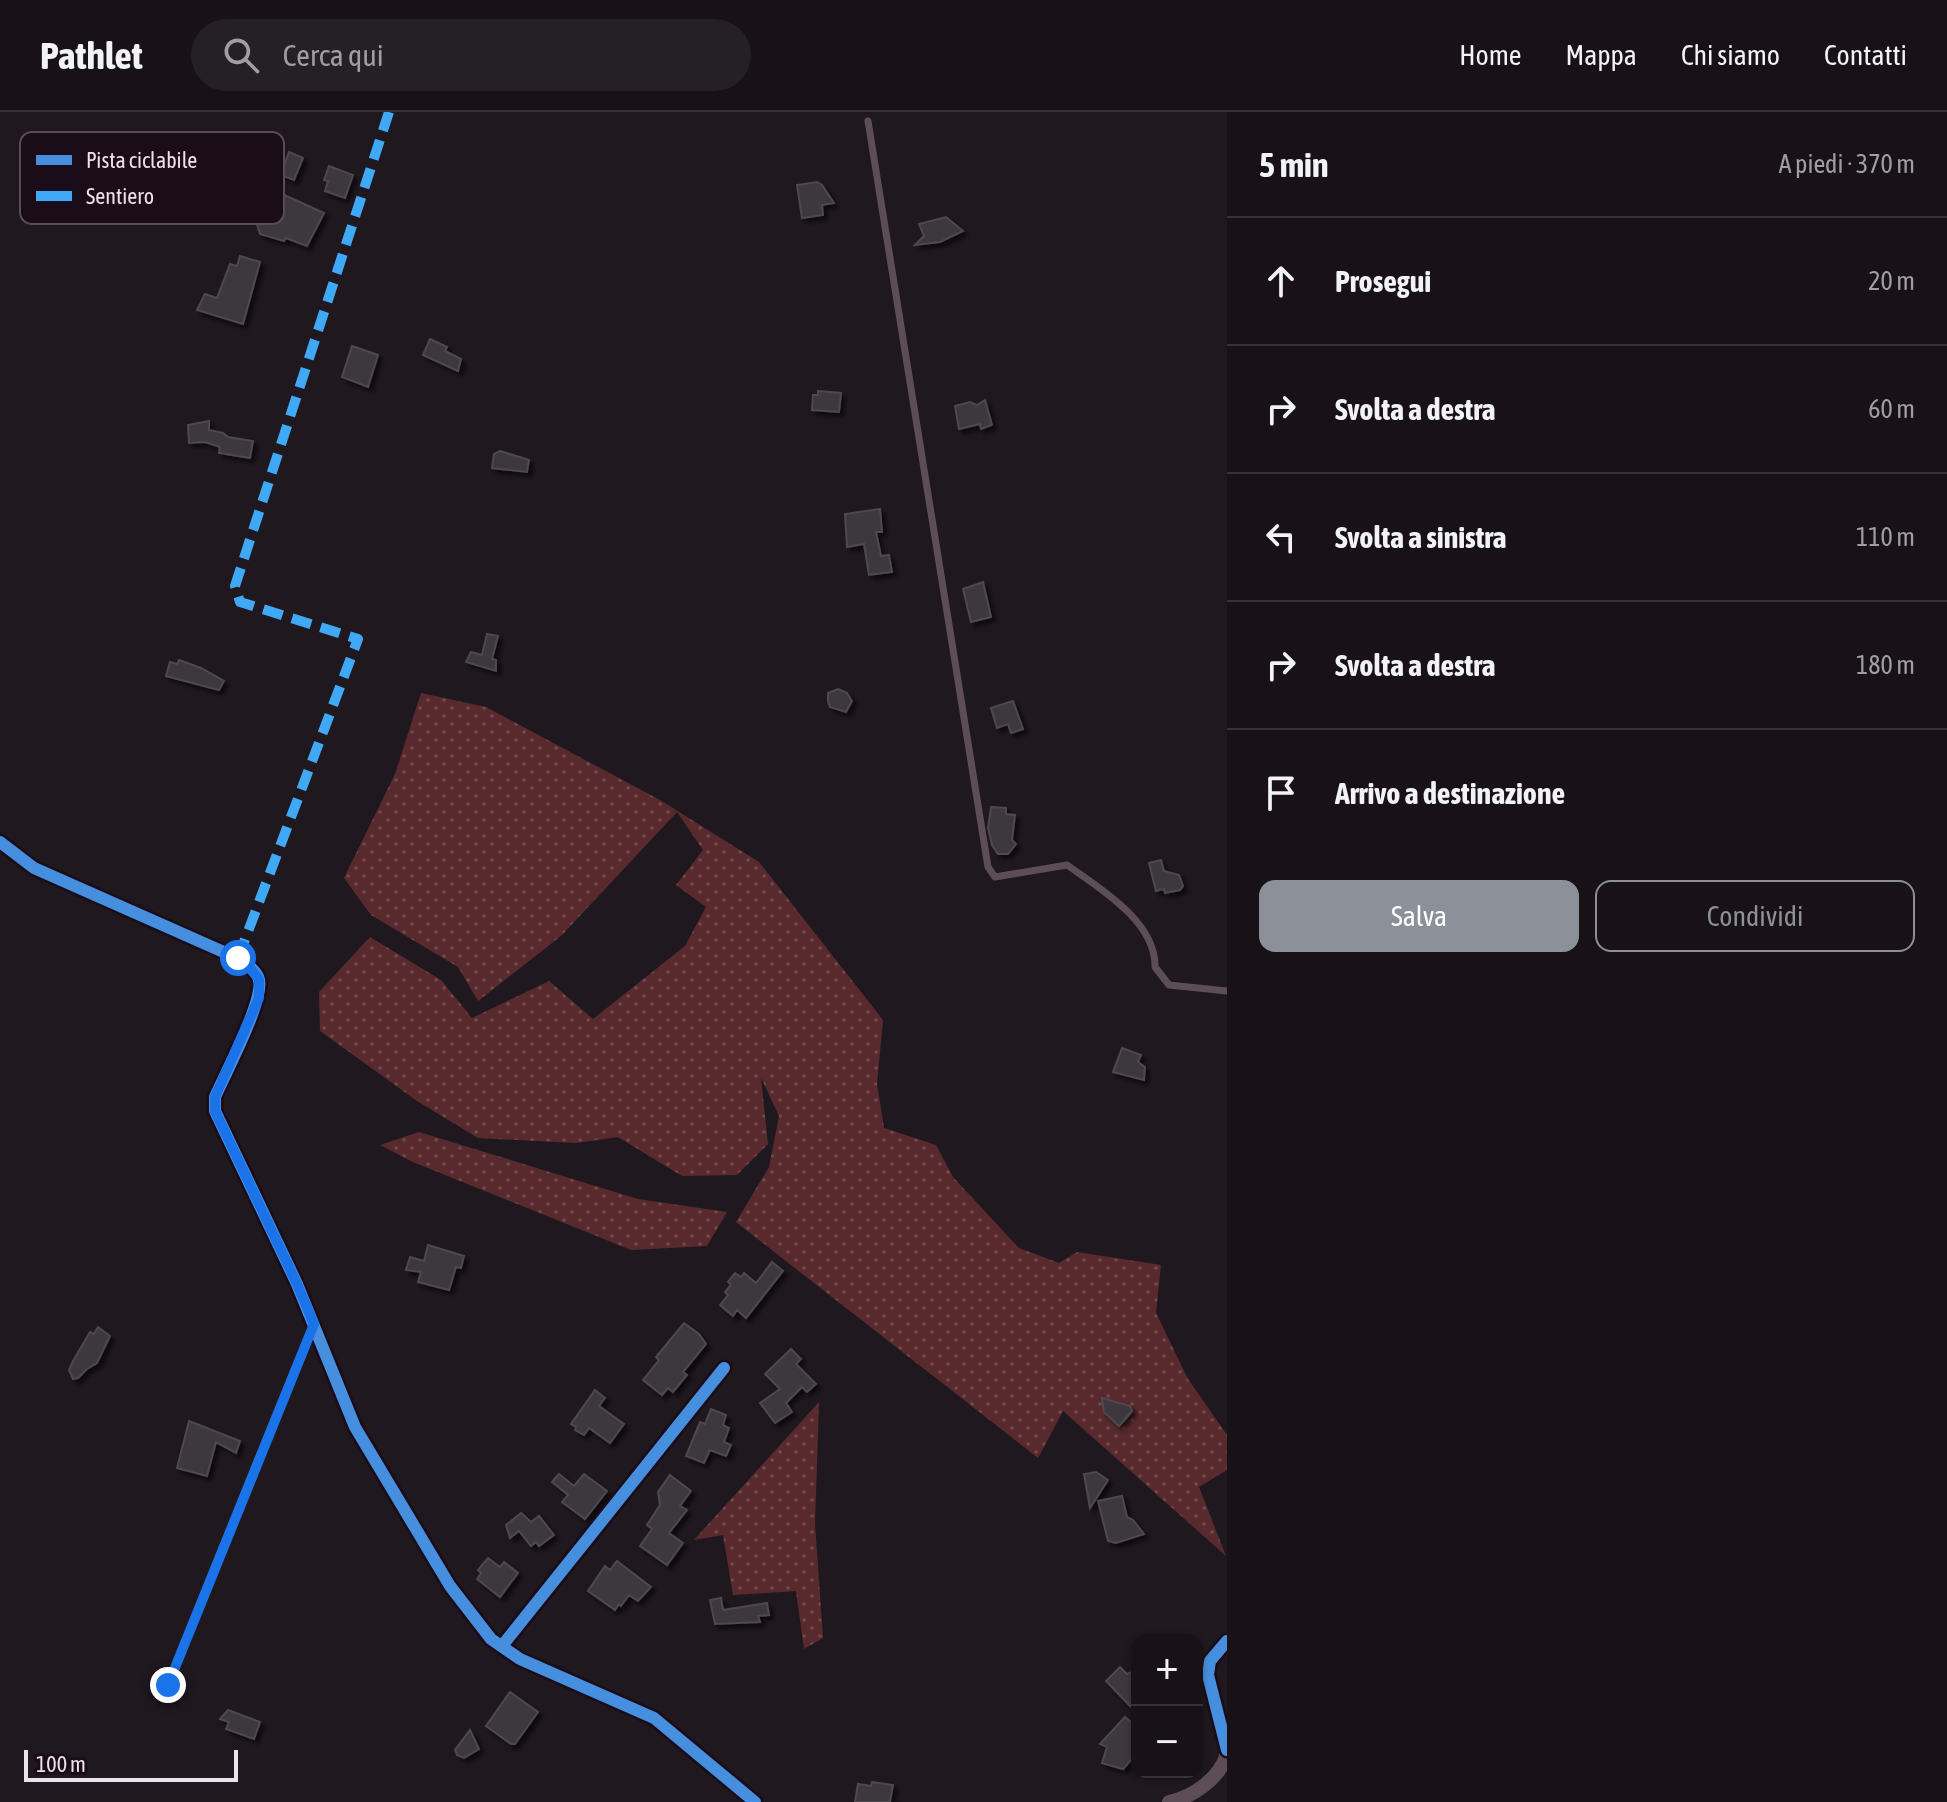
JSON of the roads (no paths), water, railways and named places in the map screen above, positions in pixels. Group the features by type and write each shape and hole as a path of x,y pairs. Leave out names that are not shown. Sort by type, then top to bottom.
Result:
{"street":[{"path":"0,842 34,868 244,961 259,979 259,998 215,1097 215,1111 297,1284 355,1427 450,1586 491,1639 520,1659 654,1718 755,1802"},
{"path":"502,1646 724,1368"},
{"path":"1169,1802 1195,1793 1224,1766 1227,1752 1208,1675 1210,1661 1227,1641"}],"lane":[{"path":"868,121 988,867 995,877 1067,865 1125,907 1155,950 1155,967 1169,985 1227,991"},
{"path":"168,1685 314,1324"}]}
